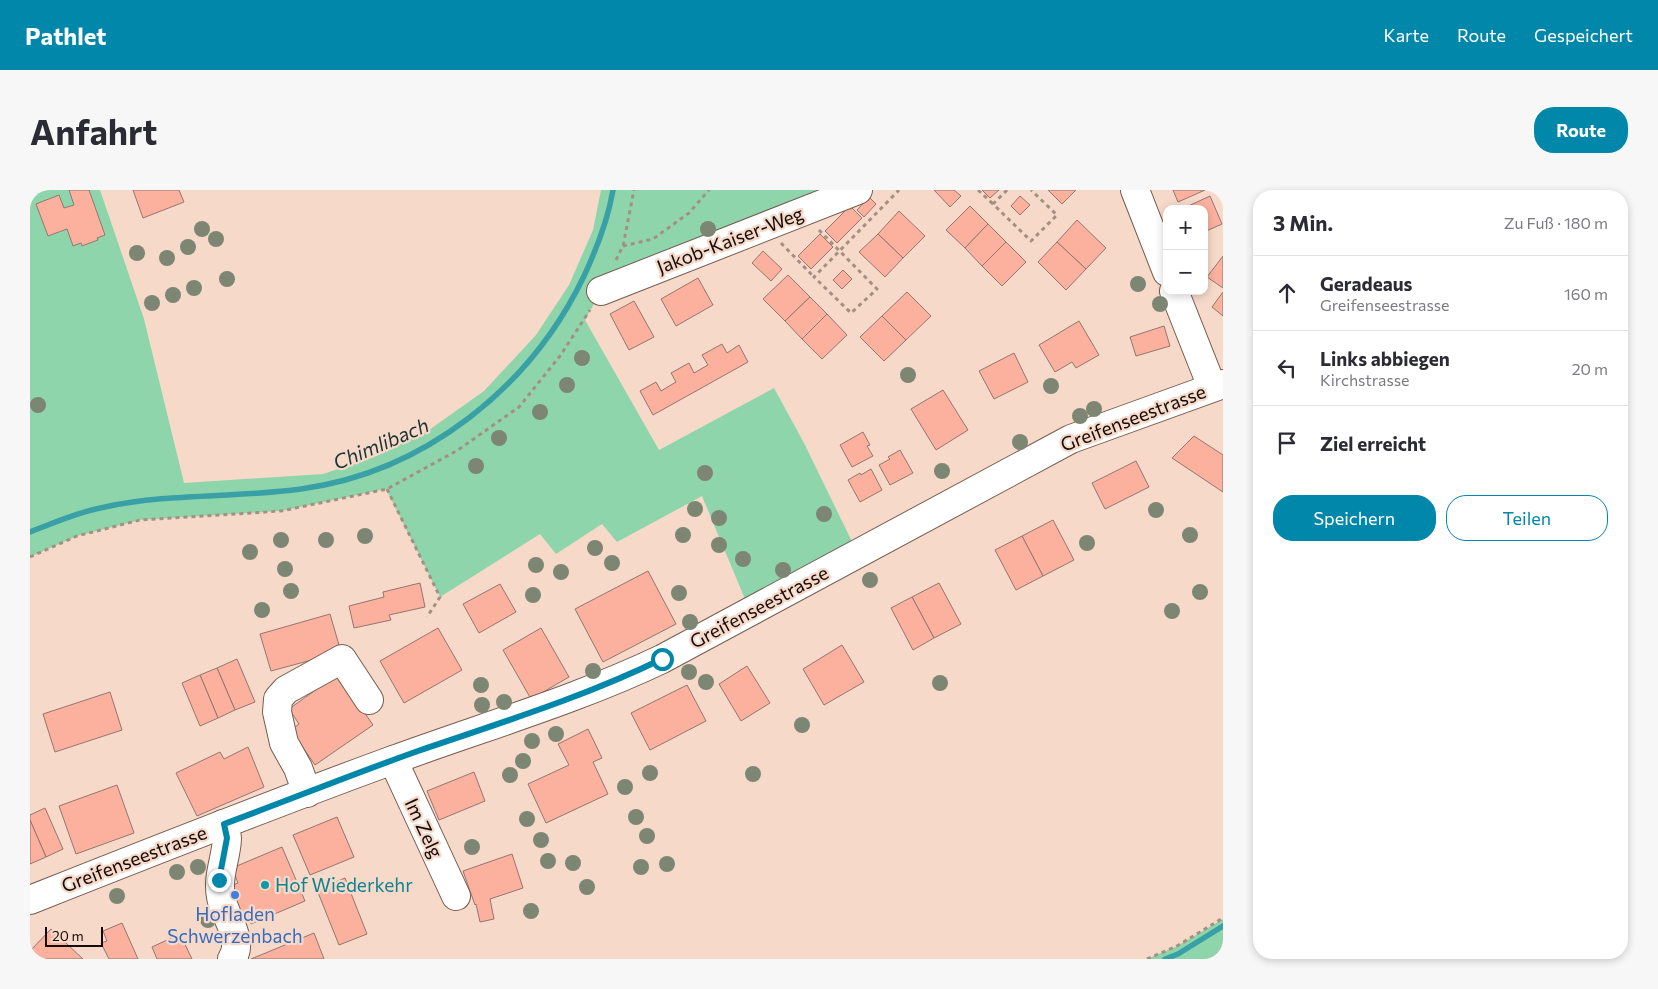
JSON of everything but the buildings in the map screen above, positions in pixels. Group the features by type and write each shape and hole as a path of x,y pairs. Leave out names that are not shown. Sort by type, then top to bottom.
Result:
{"street":[{"name":"Jakob-Kaiser-Weg","path":"601,291 858,190"},
{"path":"1135,190 1163,262"},
{"path":"1176,295 1217,386"},
{"name":"Greifenseestrasse","path":"30,900 393,760 587,692 624,677 662,659 1071,439 1217,386"},
{"path":"307,793 298,768 284,743 277,712 278,699 286,690 342,659 369,700"},
{"name":"Im Zelg","path":"393,760 456,896"},
{"path":"224,824 227,838 219,880 221,899 237,945 236,953 232,959"}],"path":[{"path":"30,557 77,536 140,520 281,511 387,489 458,450 519,406 560,356 585,320 622,246 634,190"},
{"path":"622,246 653,239 689,213 709,190"},
{"path":"814,277 899,190"},
{"path":"978,190 1031,241 1057,215 1031,190"},
{"path":"993,204 1007,190"},
{"path":"803,266 851,314 877,289 830,241"},
{"path":"387,489 440,597 427,617"},
{"path":"1147,959 1177,946 1223,918"}],"green space":[{"path":"30,190 100,190 144,319 184,483 323,474 374,457 429,430 484,391 536,335 569,285 593,230 601,190 858,190 601,291 585,320 659,450 774,388 804,443 858,554 750,611 702,496 617,542 602,524 556,554 540,534 440,597 386,489 281,511 140,520 77,536 30,557"},
{"path":"1223,919 1223,959 1147,959 1177,946"}],"waterway":[{"name":"Chimlibach","path":"30,532 86,512 129,503 277,492 347,480 390,464 431,443 469,418 504,388 535,354 562,316 584,276 605,223 613,190"},
{"path":"1165,959 1178,954 1223,926"}],"place":[{"name":"Hof Wiederkehr","path":"265,885"},
{"name":"Hofladen Schwerzenbach","path":"235,895"}],"route":[{"path":"219,880 227,838 224,824 393,760 587,692 662,659"}]}
